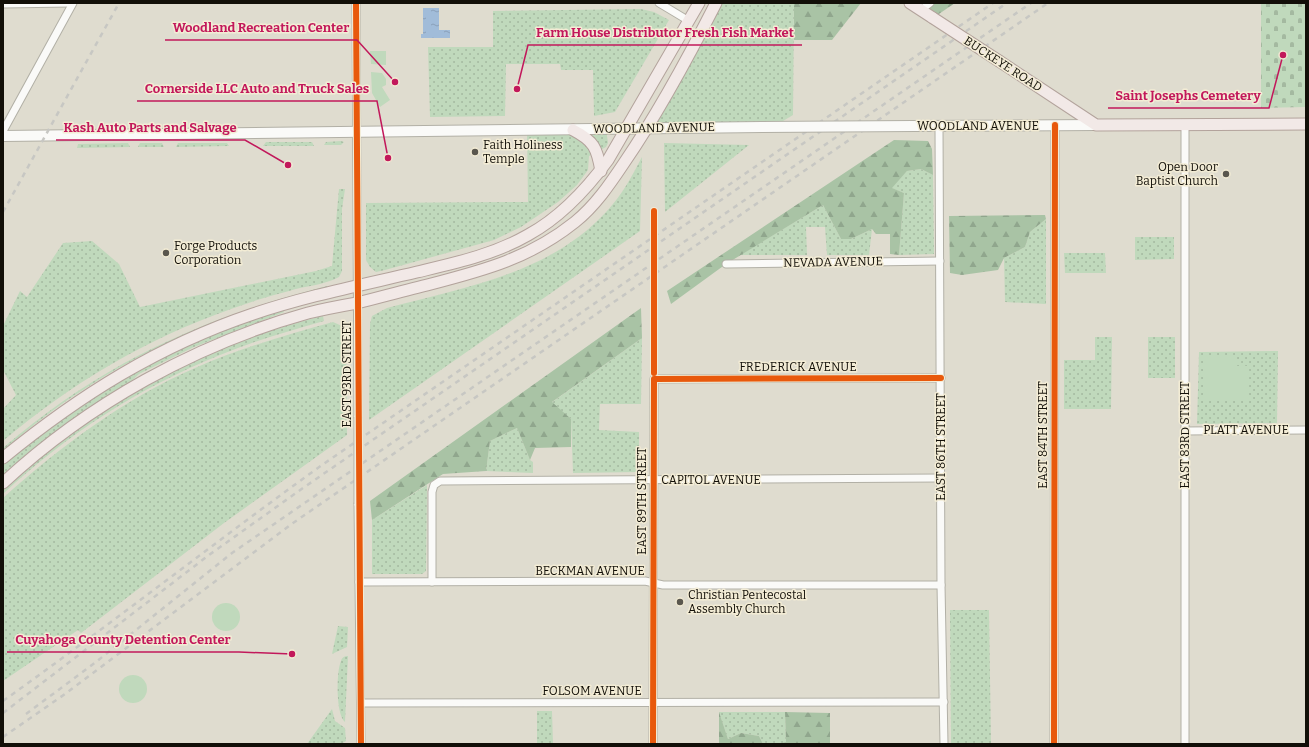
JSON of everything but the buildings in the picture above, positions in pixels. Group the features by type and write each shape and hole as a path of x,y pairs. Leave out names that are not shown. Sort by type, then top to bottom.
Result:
{"main road":[{"path":"3,458 76,401 116,376 159,353 211,329 253,314 473,258 504,247 528,235 560,213 581,194 600,171 628,129 699,3"},
{"path":"3,483 46,447 86,418 144,381 179,362 214,346 291,318 320,310 358,303 474,273 508,261 548,241 575,222 591,207 612,181 648,128 716,3"},
{"name":"BUCKEYE ROAD","path":"910,3 1096,125"},
{"name":"WOODLAND AVENUE","path":"3,136 648,128 1306,124"},
{"path":"573,130 592,143 597,152 600,171"}],"street":[{"path":"3,4 72,3 3,131"},
{"name":"EAST 93RD STREET","path":"356,3 358,504 361,744"},
{"path":"659,3 689,21"},
{"path":"921,10 930,3"},
{"name":"EAST 84TH STREET","path":"1054,744 1055,125"},
{"name":"EAST 83RD STREET","path":"1185,125 1185,744"},
{"name":"EAST 86TH STREET","path":"939,126 944,744"},
{"name":"NEVADA AVENUE","path":"726,264 940,261"},
{"name":"FREDERICK AVENUE","path":"654,379 941,378"},
{"name":"EAST 89TH STREET","path":"653,744 654,379"},
{"name":"PLATT AVENUE","path":"1185,430 1306,430"},
{"name":"CAPITOL AVENUE","path":"432,582 432,492 434,485 440,481 942,478"},
{"name":"BECKMAN AVENUE","path":"359,582 645,581 663,585 942,585"},
{"name":"FOLSOM AVENUE","path":"361,703 944,702"}],"green space":[{"path":"716,3 794,3 793,115 773,127 648,128"},
{"path":"794,3 861,3 832,40 794,40"},
{"path":"930,3 955,3 933,18 921,10"},
{"path":"1261,3 1306,3 1306,107 1261,108"},
{"path":"641,9 654,12 669,20 615,112 594,116 593,70 561,70 560,64 506,64 505,116 430,117 428,47 493,47 493,11"},
{"path":"370,51 386,51 386,65 371,64"},
{"path":"371,72 382,73 386,79 386,85 382,87 390,100 380,107 372,93"},
{"path":"606,129 608,143 606,147 589,156 588,170 577,185 558,202 521,227 494,240 376,272 370,267 366,260 366,203 528,202 527,130"},
{"path":"894,140 928,141 932,149 933,175 921,169 907,171 892,188 904,193 899,255 890,254 890,234 876,234 872,229 851,239 841,239 823,205 726,264 671,304 667,291"},
{"path":"266,142 312,142 314,146 263,146"},
{"path":"326,142 344,142 341,145 324,145"},
{"path":"128,143 130,147 77,148 78,144"},
{"path":"140,143 162,143 164,147 138,147"},
{"path":"178,143 227,143 229,146 176,147"},
{"path":"664,143 749,145 665,212"},
{"path":"642,157 640,231 369,420 370,324 372,316 387,308 476,285 505,275 533,264 560,250 585,232 607,211 622,192"},
{"path":"921,169 933,175 934,254 899,255 904,193 891,188 907,171"},
{"path":"339,189 345,189 342,209 342,271 339,277 327,282 295,289 245,304 200,321 140,348 111,364 55,400 3,441 3,409 16,395 3,370 3,326 20,291 27,297 63,243 92,241 119,264 140,307 316,271 332,266"},
{"path":"823,205 841,239 851,239 872,229 869,255 827,255 825,227 806,227 807,255 740,255"},
{"path":"1045,215 1046,219 1030,232 1025,247 1004,258 998,270 962,275 950,273 949,216"},
{"path":"1046,219 1046,304 1005,302 1004,258 1025,247 1030,232"},
{"path":"1135,237 1174,237 1174,259 1135,260"},
{"path":"1064,253 1105,253 1106,273 1065,273"},
{"path":"327,286 328,289 192,332 142,355 69,399 3,451 3,448 40,418 78,391 155,347 238,313"},
{"path":"641,308 642,338 552,402 571,419 571,447 535,448 530,460 517,428 490,441 486,471 443,474 372,520 370,501"},
{"path":"283,310 284,312 194,347 139,374 126,386 50,437 3,476 3,463 71,409 165,354 225,328"},
{"path":"323,316 324,321 285,332 220,355 161,382 133,397 105,414 52,452 3,494 3,489 38,458 117,401 183,366 218,350 288,325"},
{"path":"333,322 342,326 346,334 347,435 224,523 81,633 78,630 3,681 3,498 47,460 94,425 143,394 169,380 246,348"},
{"path":"1095,337 1112,337 1111,409 1064,409 1064,360 1095,360"},
{"path":"1148,337 1175,337 1175,378 1148,378"},
{"path":"642,338 641,404 600,404 599,430 639,432 639,472 573,473 571,419 551,403"},
{"path":"1278,351 1277,423 1197,424 1199,352"},
{"path":"1203,357 1237,357 1237,366 1248,366 1248,399 1203,399"},
{"path":"517,428 530,460 533,462 533,473 486,471 490,441"},
{"path":"427,485 426,571 422,574 372,574 372,520"},
{"path":"226,603 236,607 240,617 236,627 226,631 216,627 212,617 216,607"},
{"path":"950,610 989,610 991,744 951,744"},
{"path":"338,626 348,627 347,647 332,654"},
{"path":"348,656 345,722 342,718 338,703 338,674 341,660"},
{"path":"133,675 143,679 147,689 143,699 133,703 123,699 119,689 123,679"},
{"path":"332,709 335,721 345,728 346,741 341,744 307,744"},
{"path":"537,711 552,711 553,744 537,744"},
{"path":"719,712 785,712 786,743 763,744 759,736 741,733 728,739"},
{"path":"719,712 728,739 741,733 759,736 763,744 719,744"},
{"path":"785,712 830,713 830,744 778,744 786,742"}],"water":[{"path":"423,8 439,8 439,30 450,30 450,38 421,38 421,34 423,34"}],"railway":[{"path":"3,212 119,3"},
{"path":"3,701 322,465 993,3"},
{"path":"3,713 209,555 303,488 1007,3"},
{"path":"26,714 96,662 232,553 1031,3"},
{"path":"3,737 65,694 293,523 1048,3"}],"cycle path":[{"path":"356,3 361,744"},
{"path":"1054,744 1055,125"},
{"path":"654,211 654,373"},
{"path":"653,744 654,379 941,378"}],"place":[{"name":"Saint Josephs Cemetery","path":"1283,55"},
{"name":"Woodland Recreation Center","path":"395,82"},
{"name":"Farm House Distributor Fresh Fish Market","path":"517,89"},
{"name":"Faith Holiness Temple","path":"475,152"},
{"name":"Cornerside LLC Auto and Truck Sales","path":"388,158"},
{"name":"Kash Auto Parts and Salvage","path":"288,165"},
{"name":"Open Door Baptist Church","path":"1226,174"},
{"name":"Forge Products Corporation","path":"166,253"},
{"name":"Christian Pentecostal Assembly Church","path":"680,602"},
{"name":"Cuyahoga County Detention Center","path":"292,654"}]}
